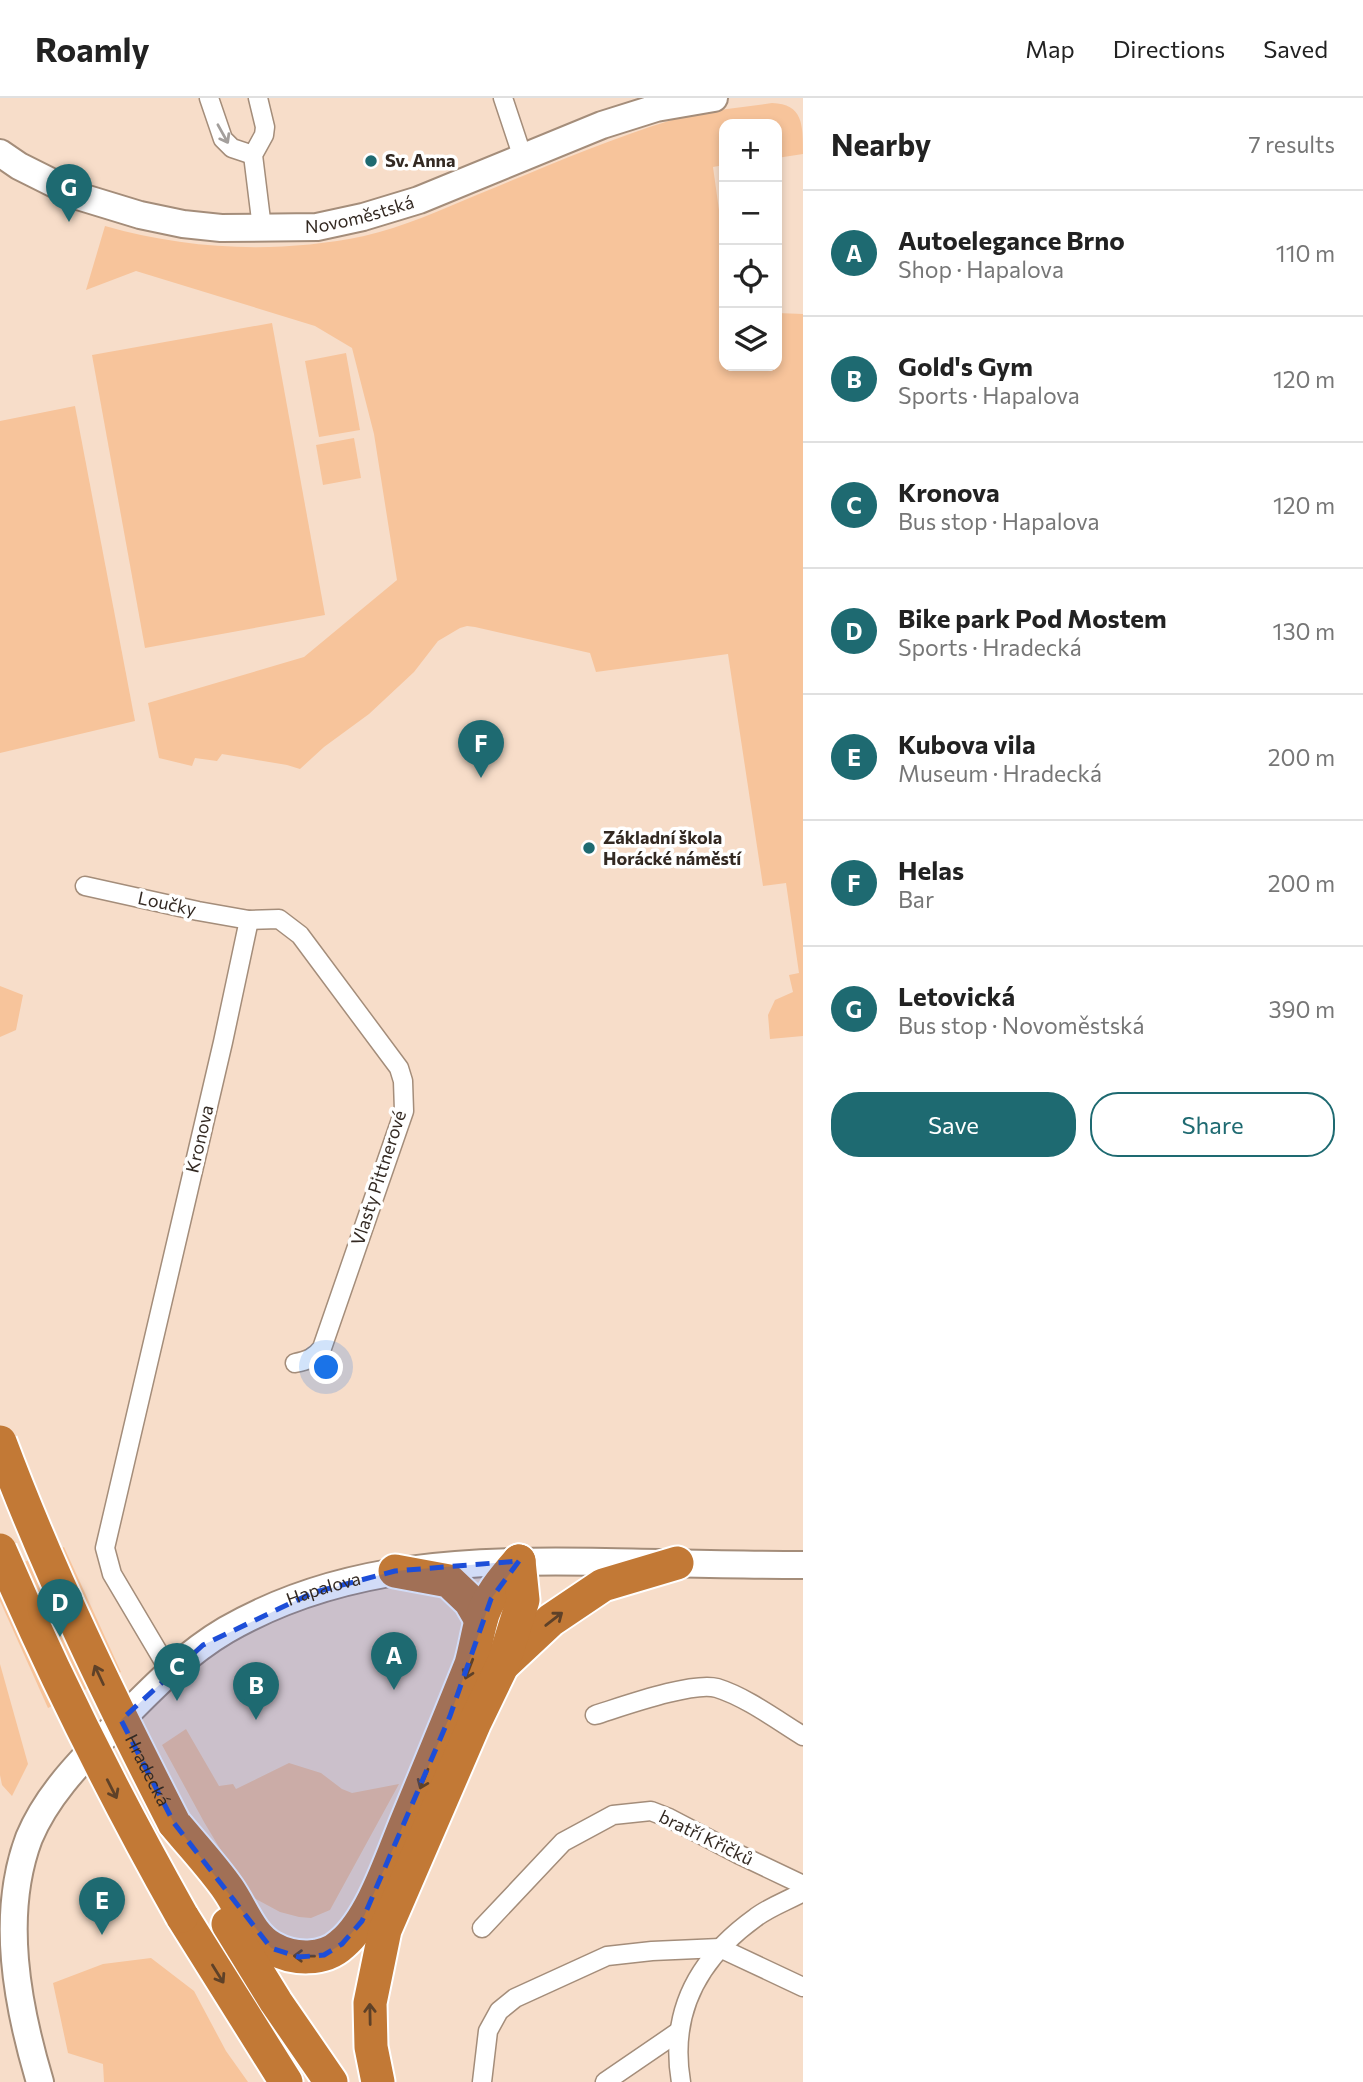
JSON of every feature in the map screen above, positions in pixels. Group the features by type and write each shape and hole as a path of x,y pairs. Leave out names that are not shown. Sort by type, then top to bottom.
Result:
{"highway":[{"name":"Hradecká","path":"0,1442 60,1589 107,1691 174,1823 220,1893 276,2002 331,2082"},
{"path":"0,1550 78,1722 120,1803 182,1916 286,2082"},
{"path":"220,1893 261,1940 285,1954 299,1957 324,1955 333,1952 354,1933 370,1907 450,1716 471,1664 481,1620 503,1580 519,1561"},
{"path":"377,2082 371,2047 370,2003 385,1930 503,1664 523,1600 519,1561"},
{"path":"503,1664 551,1620 604,1586 677,1563"},
{"path":"395,1571 449,1581 470,1601 481,1620"}],"street":[{"path":"209,98 223,139 232,148 253,155"},
{"path":"258,98 265,127 264,135 253,155 262,229"},
{"path":"503,98 523,158"},
{"name":"Novoměstská","path":"0,153 19,166 81,197 140,215 183,225 262,229 317,227 363,217 419,200 602,125 656,107 714,98"},
{"name":"Loučky","path":"85,886 249,920"},
{"name":"Vlasty Pittnerové","path":"249,920 279,919 300,935 399,1068 404,1095 404,1111 322,1348 317,1355 295,1363"},
{"name":"Kronova","path":"170,1672 112,1574 105,1548 249,920"},
{"name":"Hapalova","path":"40,2082 27,2041 4,1917 30,1837 45,1808 64,1781 170,1672 204,1645 227,1630 312,1592 395,1571 465,1563 519,1561 803,1565"},
{"path":"595,1715 693,1687 715,1687 803,1736"},
{"name":"bratří Křičků","path":"482,1928 563,1842 613,1815 651,1811 803,1885"},
{"path":"681,2082 678,2032 689,1993 700,1973 720,1948 755,1917 803,1892"},
{"path":"482,2082 488,2031 499,2011 515,1998 607,1956 720,1948 803,1987"},
{"path":"605,2082 678,2032"}],"highlighted area":[{"path":"519,1561 491,1599 450,1716 362,1921 342,1944 324,1955 299,1957 271,1948 174,1823 121,1720 203,1645 312,1593 395,1571"}],"shaded area":[{"path":"782,104 795,112 803,134 803,154 782,157 782,119 719,119 719,166 713,167 719,210 719,371 782,371 782,313 803,314 803,1036 770,1039 768,1015 775,1000 793,992 789,975 799,973 786,883 763,886 728,654 596,672 590,653 467,626 438,641 414,672 369,714 324,747 300,769 222,754 217,761 195,758 192,766 159,758 148,703 304,657 397,580 374,434 352,348 315,326 136,271 86,290 105,226 169,240 234,247 299,245 364,236 422,218 647,128 696,114"},
{"path":"272,323 325,615 145,648 92,355"},
{"path":"346,353 360,430 319,437 305,361"},
{"path":"75,406 135,721 0,753 0,421"},
{"path":"354,438 361,478 323,485 316,445"},
{"path":"0,986 23,995 16,1030 0,1037"},
{"path":"64,1547 121,1672 48,1708 0,1601 0,1571"},
{"path":"0,1664 28,1764 12,1796 2,1785 0,1775"},
{"path":"186,1729 219,1786 233,1784 236,1789 289,1763 321,1773 352,1793 399,1784 330,1910 311,1918 280,1912 254,1898 240,1882 162,1745"},
{"path":"151,1958 194,1991 226,2051 248,2082 104,2082 103,2064 68,2053 53,1983 103,1964"}],"place":[{"name":"Sv. Anna","path":"371,161"},
{"name":"Letovická","path":"69,222"},
{"name":"Helas","path":"481,778"},
{"name":"Základní škola Horácké náměstí","path":"589,848"},
{"name":"Bike park Pod Mostem","path":"60,1637"},
{"name":"Autoelegance Brno","path":"394,1690"},
{"name":"Kronova","path":"177,1701"},
{"name":"Gold's Gym","path":"256,1720"},
{"name":"Kubova vila","path":"102,1935"}]}
